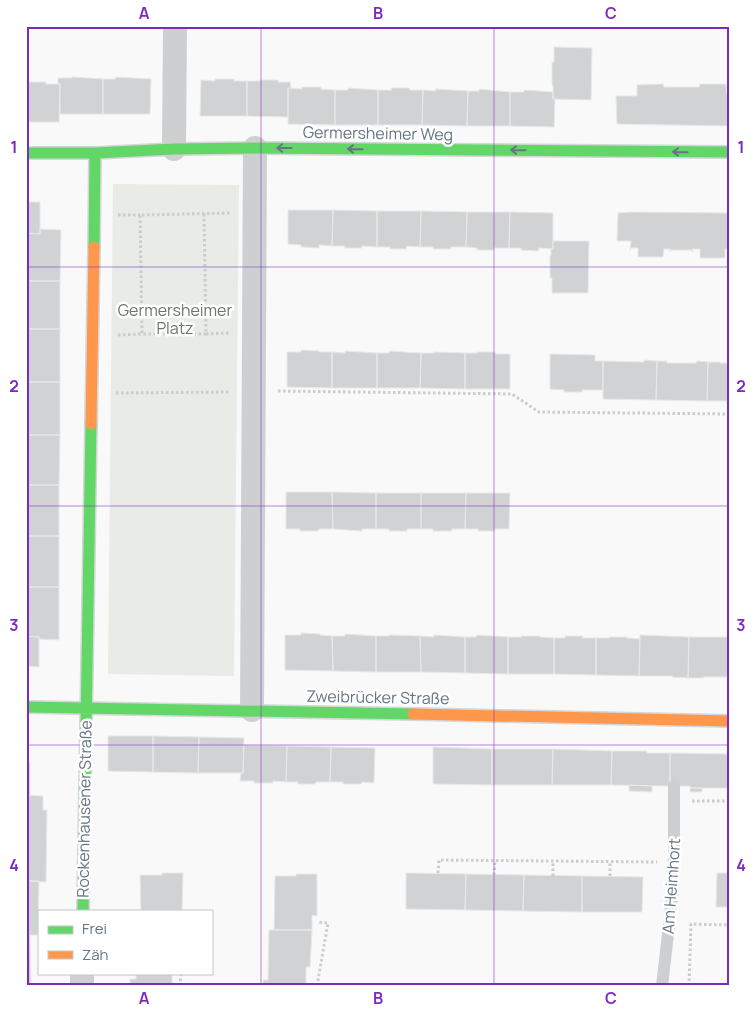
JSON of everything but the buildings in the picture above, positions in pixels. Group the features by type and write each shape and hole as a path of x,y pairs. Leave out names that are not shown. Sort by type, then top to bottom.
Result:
{"street":[{"path":"174,149 175,26"},
{"path":"252,710 255,148"},
{"name":"Germersheimer Weg","path":"26,153 95,153 174,149 255,148 729,152"},
{"path":"86,708 95,153"},
{"name":"Zweibrücker Straße","path":"26,707 252,710 729,721"},
{"name":"Rockenhausener Straße","path":"83,910 86,708"}],"lane":[{"name":"Am Heimhort","path":"662,986 673,890 674,786"}],"path":[{"path":"117,215 233,213"},
{"path":"204,214 206,334"},
{"path":"140,215 142,334"},
{"path":"116,335 232,333"},
{"path":"278,391 512,394 539,412 729,414"},
{"path":"116,393 232,392"},
{"path":"674,801 729,802"},
{"path":"438,874 439,860 658,862"},
{"path":"494,875 495,860"},
{"path":"553,861 553,876"},
{"path":"610,862 610,876"},
{"path":"316,986 328,923 318,922"},
{"path":"688,986 691,924 729,925"},
{"path":"420,986 425,986"}],"green space":[{"name":"Germersheimer Platz","path":"113,184 239,185 234,676 108,674"}],"traffic: fast":[{"path":"26,153 95,153 174,149 255,148 729,152"},
{"path":"94,247 95,153"},
{"path":"83,910 91,424"},
{"path":"26,707 413,714"}],"traffic: slow":[{"path":"91,424 94,247"},
{"path":"413,714 729,721"}]}
